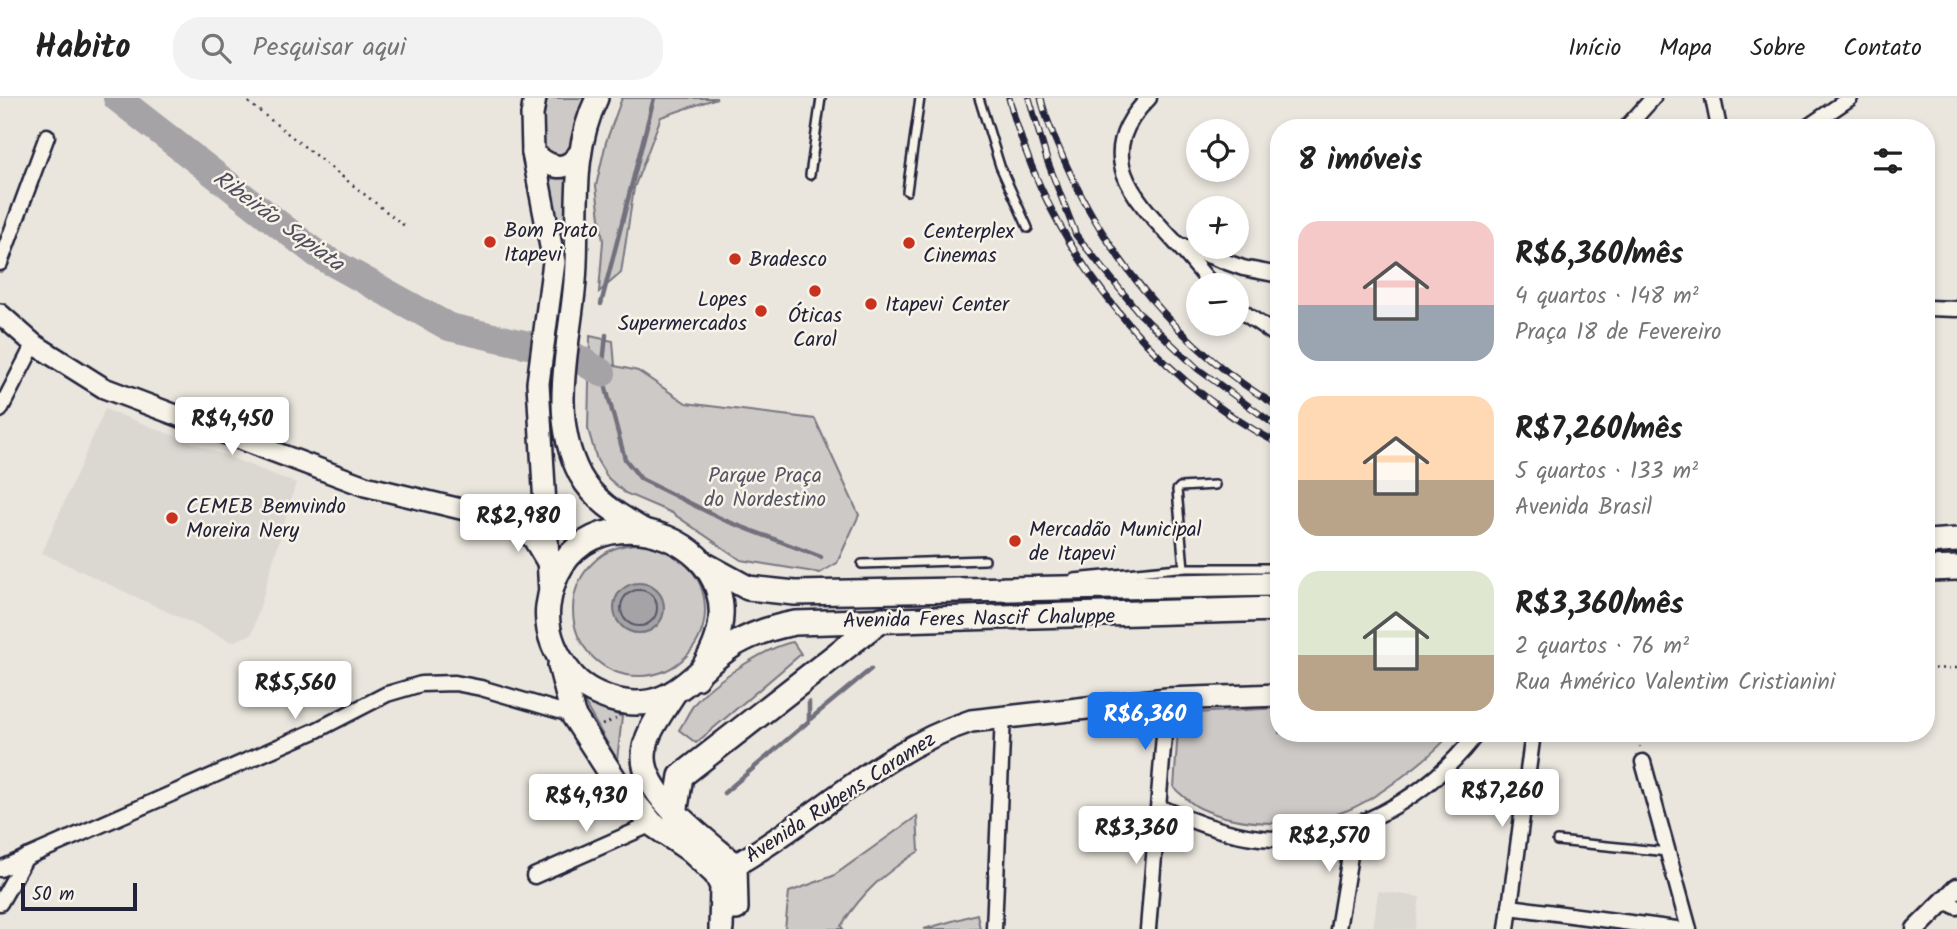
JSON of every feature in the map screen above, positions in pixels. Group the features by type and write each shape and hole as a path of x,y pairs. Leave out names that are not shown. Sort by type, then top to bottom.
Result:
{"highway":[{"path":"559,659 575,680 597,695 650,703 674,693 696,678 710,659 718,636 721,612 716,589 704,564 689,549 668,536 644,530 620,530 586,544 560,570 550,593 547,615 550,638 559,659 573,715 595,754 652,824 725,870"},
{"path":"1935,541 1957,540"},
{"name":"Avenida Feres Nascif Chaluppe","path":"704,564 748,588 771,592 1270,584"},
{"path":"1935,569 1957,568"},
{"name":"Avenida Feres Nascif Chaluppe","path":"696,678 732,646 770,628 795,623 1270,609"},
{"path":"675,814 681,776 882,620"},
{"path":"674,693 656,721 644,753 645,768 675,814 725,870 736,929"},
{"path":"721,929 725,870"}],"main road":[{"path":"535,98 532,115 533,153 554,262 538,383 550,593"},
{"path":"597,98 579,154 575,284 562,377 571,452 580,475 610,509 644,530"},
{"path":"533,153 551,166 562,168 572,164 579,154"},
{"path":"0,314 34,344 104,388 352,481 515,522 533,538 548,564"},
{"name":"Avenida Rubens Caramez","path":"725,870 920,742 945,729 1003,715 1167,699 1270,695"}],"street":[{"path":"1149,98 1132,114 1122,132 1120,153 1123,173 1132,194 1202,273"},
{"path":"1634,119 1653,98"},
{"path":"1713,98 1717,119"},
{"path":"1820,119 1850,98"},
{"path":"0,263 47,136"},
{"path":"1177,244 1243,268 1270,273"},
{"path":"1935,308 1957,309"},
{"path":"1249,316 1270,331"},
{"path":"0,410 34,344"},
{"path":"0,869 317,730 387,694 421,684 455,682 573,715"},
{"path":"1148,929 1167,699"},
{"path":"994,929 1003,715"},
{"path":"1159,807 1219,830 1263,838 1311,835 1355,825 1417,793 1436,779 1469,742"},
{"path":"1507,929 1532,742"},
{"path":"1643,762 1689,929"},
{"path":"534,876 652,824"},
{"path":"1338,929 1355,825"},
{"path":"0,903 26,857"},
{"path":"1916,929 1953,899"},
{"path":"1510,907 1676,929"}],"lane":[{"path":"810,175 821,98"},
{"path":"907,191 920,98"},
{"path":"979,98 1000,166 1028,229"},
{"path":"1824,119 1827,114"},
{"path":"1184,568 1177,490 1180,487 1215,485"},
{"path":"862,564 985,560"},
{"path":"1032,588 1090,574 1184,568 1270,568"},
{"path":"1557,841 1669,852"}],"path":[{"path":"243,98 407,228"},
{"path":"1935,669 1957,668"}],"shaded area":[{"name":"CEMEB Bemvindo Moreira Nery","path":"105,409 296,483 252,634 232,642 42,553"},
{"path":"1378,891 1420,897 1415,929 1373,929"}],"green space":[{"path":"547,98 586,98 573,142 565,153 548,155 540,147 543,110"},
{"path":"622,98 717,98 661,117 634,188 621,273 599,292 603,241 596,186 606,142"},
{"path":"545,178 572,179 568,276"},
{"name":"Parque Praça do Nordestino","path":"590,336 613,341 615,366 638,371 686,403 815,419 859,515 837,563 820,573 741,560 672,513 625,493 608,478 597,460 588,429"},
{"path":"639,544 664,549 686,563 700,585 705,610 700,635 686,657 664,671 639,676 614,671 592,657 578,635 573,610 578,585 592,563 614,549"},
{"path":"793,642 801,654 696,743 679,730 694,705 727,675 770,650"},
{"path":"581,697 622,717 617,760"},
{"path":"1270,709 1270,742 1443,742 1388,787 1348,810 1313,820 1254,822 1217,815 1197,806 1174,788 1179,714"},
{"path":"917,816 919,851 885,875 867,892 841,926 843,929 785,929 789,892 833,876"},
{"path":"977,914 980,929 924,929"}],"water":[{"path":"639,583 657,590 664,608 657,626 639,633 621,626 614,608 621,590"}],"waterway":[{"name":"Ribeirão Sapiata","path":"117,98 317,254 449,327 533,346"},
{"path":"601,304 654,98"},
{"path":"606,335 602,373 625,459 641,479 724,520 821,557"},
{"name":"Ribeirão Sapiata","path":"574,356 602,373"},
{"path":"809,720 871,669"},
{"path":"724,793 809,721 809,702"}],"railway":[{"path":"1009,98 1026,151 1048,203 1076,252 1108,299 1145,342 1186,381 1231,415 1270,439"},
{"path":"1029,98 1047,160 1076,235 1140,314 1198,369 1270,421"},
{"path":"1041,98 1052,133 1079,191 1123,264 1179,329 1210,358 1270,401"}],"place":[{"name":"Bom Prato Itapevi","path":"490,242"},
{"name":"Centerplex Cinemas","path":"909,243"},
{"name":"Bradesco","path":"735,259"},
{"name":"Óticas Carol","path":"815,291"},
{"name":"Itapevi Center","path":"871,304"},
{"name":"Lopes Supermercados","path":"761,311"},
{"name":"CEMEB Bemvindo Moreira Nery","path":"172,518"},
{"name":"Mercadão Municipal de Itapevi","path":"1015,541"}]}
